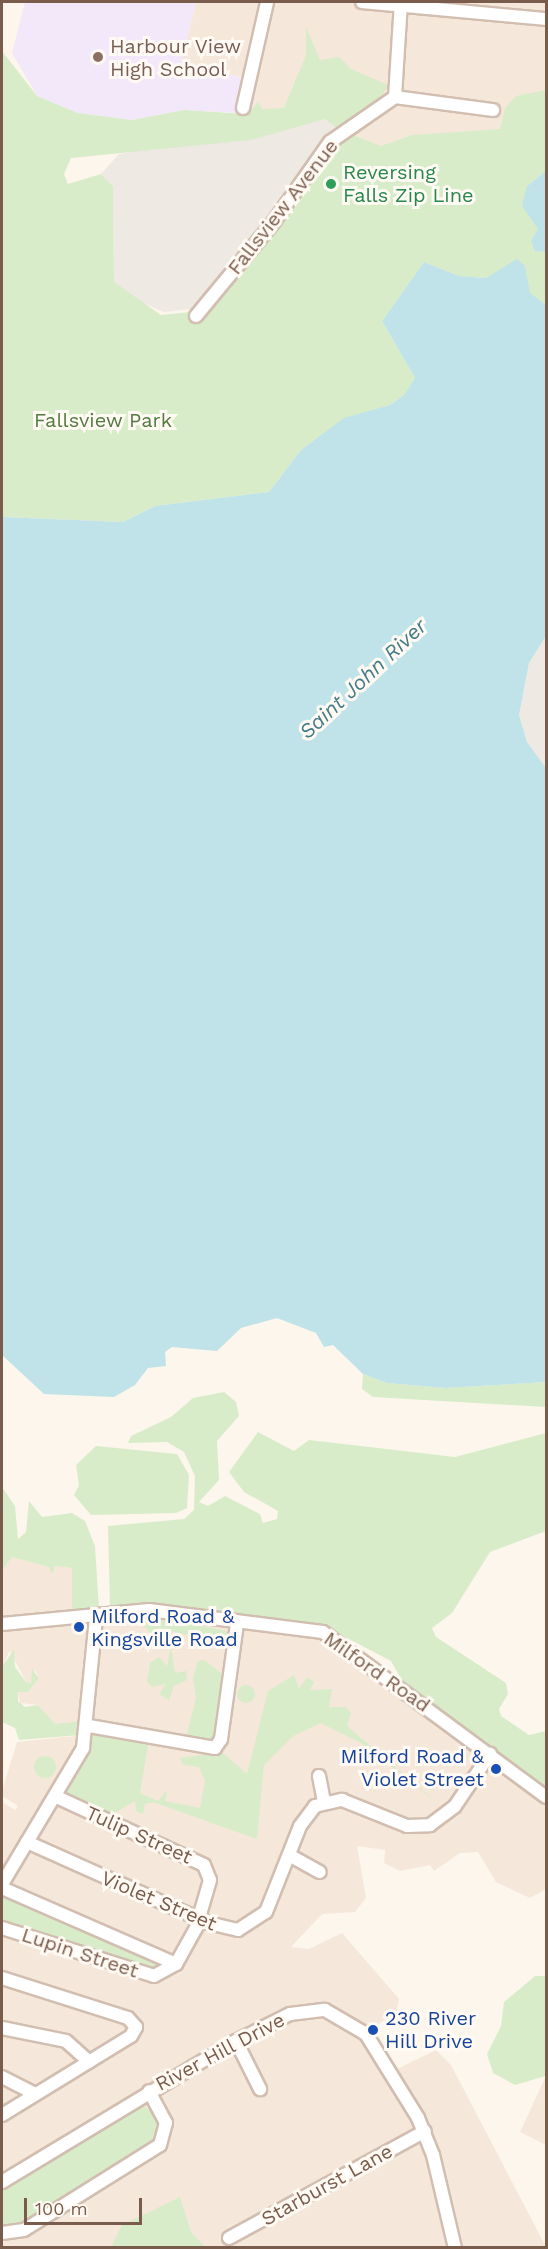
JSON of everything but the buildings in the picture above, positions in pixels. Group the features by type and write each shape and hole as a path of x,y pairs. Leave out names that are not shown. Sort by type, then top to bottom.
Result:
{"street":[{"path":"243,108 267,2"},
{"path":"362,2 546,19"},
{"path":"401,5 395,97 493,110"},
{"name":"Fallsview Avenue","path":"196,316 273,223 330,142 395,97"},
{"name":"Milford Road","path":"2,1624 96,1617 150,1610 237,1624 307,1628 332,1636 546,1797"},
{"path":"96,1617 89,1726 79,1759 2,1886 176,1964 198,1918"},
{"path":"89,1726 215,1748 221,1740 237,1624"},
{"path":"319,1776 324,1801 348,1802 402,1824 425,1827 455,1806 490,1754"},
{"name":"Tulip Street","path":"55,1796 204,1865 210,1880 198,1918"},
{"name":"Violet Street","path":"27,1842 229,1930 254,1924 267,1912 306,1815 324,1801"},
{"path":"290,1855 320,1872"},
{"name":"Lupin Street","path":"2,1928 151,1976 176,1964"},
{"path":"2,1978 136,2024 131,2036 2,2115"},
{"name":"River Hill Drive","path":"2,2182 149,2091 236,2041 297,2012 339,2014 373,2042 424,2132 455,2247"},
{"path":"2,2028 66,2041 89,2062"},
{"path":"236,2041 260,2089"},
{"path":"2,2078 35,2094"},
{"path":"2,2233 24,2230 160,2145 166,2123 149,2091"},
{"name":"Starburst Lane","path":"229,2238 424,2132"}],"shaded area":[{"name":"Harbour View High School","path":"25,2 196,2 181,62 243,78 236,113 184,110 132,120 78,113 37,96 12,53"},
{"path":"196,2 546,2 546,95 523,126 399,154 353,135 375,108 270,119 237,113 244,78 181,62"},
{"path":"326,119 338,129 227,272 190,309 164,312 133,299 114,282 113,186 101,174 119,154"},
{"path":"546,636 546,768 527,742 519,715 529,663"},
{"path":"12,1557 50,1567 52,1575 55,1566 73,1568 72,1612 150,1603 326,1627 546,1791 546,1888 541,1892 530,1898 496,1882 478,1852 460,1853 434,1871 430,1865 400,1871 384,1863 385,1850 357,1846 366,1898 355,1912 322,1914 291,1947 309,1949 342,1933 399,1999 397,2010 370,2031 397,2069 436,2050 451,2065 546,2247 2,2247 2,1802 15,1810 18,1806 2,1796 2,1791 17,1742 74,1736 78,1724 55,1725 38,1705 20,1703 18,1692 28,1692 39,1678 35,1670 31,1683 26,1682 10,1651 2,1667 2,1571"},
{"path":"546,2076 546,2145 520,2132"}],"green space":[{"name":"Fallsview Park","path":"306,26 320,60 339,57 351,69 388,85 378,104 338,129 325,119 251,140 71,158 64,174 68,184 101,174 113,186 114,282 161,315 200,311 339,144 353,135 381,146 412,135 500,129 505,108 516,96 546,90 546,171 527,186 538,229 535,251 546,252 546,305 529,293 525,266 486,278 459,276 424,262 382,321 415,378 404,395 390,405 344,419 301,450 269,492 155,506 123,522 2,517 2,51 37,96 78,113 132,120 184,110 246,114 259,102 262,109 284,108 306,55"},
{"path":"363,1374 387,1383 445,1388 546,1382 546,1407 373,1397 362,1389"},
{"path":"224,1392 236,1402 239,1416 217,1441 219,1480 199,1502 208,1506 225,1496 260,1514 263,1523 277,1519 278,1511 244,1492 229,1472 258,1432 294,1451 309,1440 455,1457 546,1433 546,1531 490,1552 452,1613 432,1628 436,1637 506,1683 508,1694 499,1709 501,1716 529,1735 546,1731 546,1791 403,1682 391,1661 326,1627 150,1603 110,1607 108,1526 184,1519 194,1510 195,1476 184,1452 167,1442 128,1443 131,1436 171,1417 193,1398"},
{"path":"96,1446 177,1454 189,1475 187,1508 176,1513 91,1515 74,1495 79,1485 76,1465"},
{"path":"2,1487 15,1506 18,1539 26,1532 29,1501 42,1517 72,1513 85,1521 95,1546 99,1609 72,1613 72,1568 55,1566 52,1575 49,1567 12,1557 2,1571"},
{"path":"167,1618 226,1631 228,1639 199,1638 190,1649 188,1635 159,1628 153,1635 141,1624"},
{"path":"171,1646 175,1673 186,1671 187,1680 174,1686 169,1700 159,1694 166,1684 152,1687 147,1682 150,1663 159,1657 167,1666"},
{"path":"14,1649 15,1667 26,1682 31,1683 32,1669 39,1678 28,1692 18,1692 18,1701 25,1707 38,1705 55,1724 82,1721 80,1735 19,1740 15,1728 2,1722 2,1667"},
{"path":"204,1660 225,1676 215,1742 185,1741 196,1698 193,1677 198,1661"},
{"path":"294,1675 299,1689 307,1677 314,1682 310,1690 332,1689 329,1707 346,1707 351,1713 347,1726 440,1805 361,1743 321,1723 293,1736 264,1765 257,1839 153,1802 145,1804 143,1814 136,1811 135,1801 113,1814 64,1795 92,1736 98,1734 148,1745 140,1793 158,1801 167,1790 165,1801 200,1808 205,1781 199,1767 183,1765 180,1758 222,1752 247,1774 268,1691"},
{"path":"246,1685 252,1688 255,1694 252,1700 246,1703 240,1700 237,1694 240,1688"},
{"path":"45,1756 53,1759 56,1767 53,1775 45,1778 37,1775 34,1767 37,1759"},
{"path":"2,1894 161,1962 159,1972 2,1925"},
{"path":"535,1976 546,1976 546,2076 515,2085 493,2073 487,2054 501,2026 504,2002"},
{"path":"140,2104 156,2115 158,2140 19,2227 2,2228 2,2187"},
{"path":"180,2197 191,2232 205,2247 111,2247 122,2225"}],"water":[{"path":"546,171 546,252 535,251 531,241 538,229 522,206 527,186"},
{"name":"Saint John River","path":"517,259 525,266 530,293 546,305 546,636 529,663 519,715 527,742 546,768 546,1382 445,1388 387,1383 363,1374 333,1345 324,1347 316,1333 277,1318 241,1328 217,1351 172,1347 165,1352 166,1366 148,1368 135,1385 114,1397 44,1394 2,1355 2,517 123,522 155,506 269,492 301,450 344,418 390,405 404,395 415,378 382,321 424,262 459,276 486,278"}],"place":[{"name":"Harbour View High School","path":"98,57"},
{"name":"Reversing Falls Zip Line","path":"331,184"},
{"name":"Milford Road & Kingsville Road","path":"79,1627"},
{"name":"Milford Road & Violet Street","path":"496,1769"},
{"name":"230 River Hill Drive","path":"373,2030"}]}
